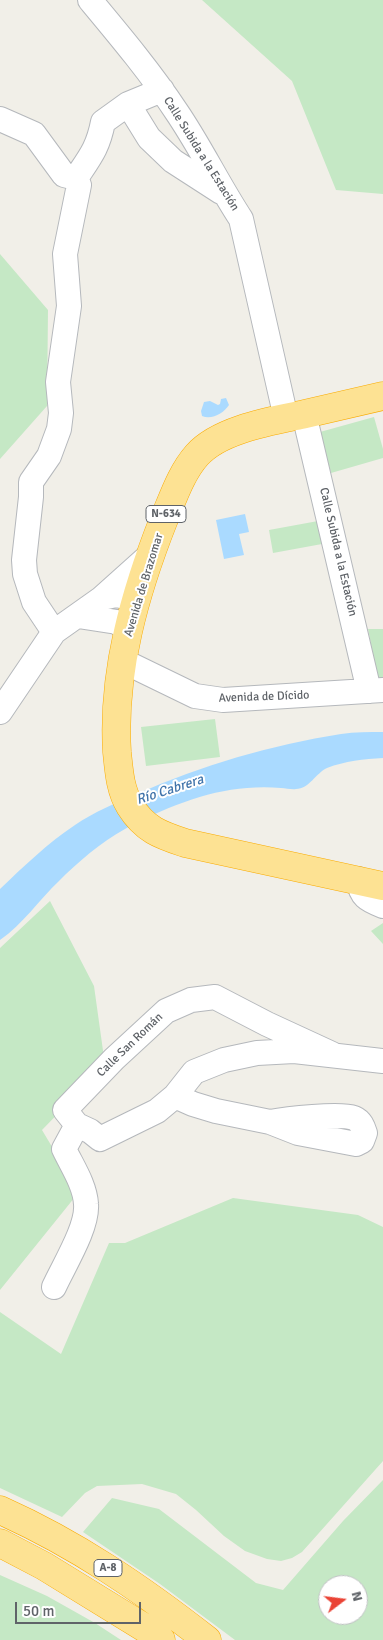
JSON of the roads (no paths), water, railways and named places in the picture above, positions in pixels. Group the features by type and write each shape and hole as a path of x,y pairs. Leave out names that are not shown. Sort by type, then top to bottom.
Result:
{"highway":[{"name":"Avenida de Brazomar","path":"370,883 185,843 158,834 143,822 131,807 122,789 116,736 118,693 128,631 136,600 150,555 176,489 198,455 215,441 242,430 383,396"},
{"name":"A-8","path":"0,1510 92,1558 132,1583 207,1640"},
{"name":"A-8","path":"0,1543 44,1566 153,1633 161,1640"}],"street":[{"name":"Calle Subida a la Estación","path":"90,0 162,90 224,194 242,219 295,416 376,691"},
{"path":"76,178 96,149 103,122 128,104 162,90"},
{"path":"128,104 149,138 172,161 224,194"},
{"path":"0,119 34,134 64,175 76,178"},
{"path":"54,632 34,602 25,574 24,560 31,482 49,456 59,429 61,413 58,382 69,306 65,254 79,185 76,178"},
{"path":"0,712 54,632 102,598 150,555"},
{"path":"102,598 116,595 136,600"},
{"path":"78,616 117,622 128,631"},
{"name":"Avenida de Dícido","path":"123,661 195,696 223,700 376,691"},
{"path":"370,883 360,890 364,897 383,906"},
{"name":"Calle San Román","path":"332,1054 215,997 191,1000 166,1011 114,1059 65,1110 77,1125 90,1131 100,1140 157,1111 175,1096 194,1072 224,1060 257,1054 294,1051 383,1061"},
{"path":"175,1096 192,1104 216,1111 270,1122"},
{"path":"54,1287 85,1220 86,1203 83,1189 64,1149 77,1125"}],"water":[{"path":"226,398 229,405 224,411 210,417 202,416 201,411 204,402 210,401 218,405 221,399"},
{"path":"245,514 249,532 239,534 244,555 224,559 216,520"},
{"name":"Río Cabrera","path":"383,732 383,758 355,761 327,768 319,773 309,784 301,788 247,788 200,797 169,808 125,829 99,846 66,874 16,927 0,940 0,889 46,847 90,816 113,804 186,774 237,757 341,734"}]}
